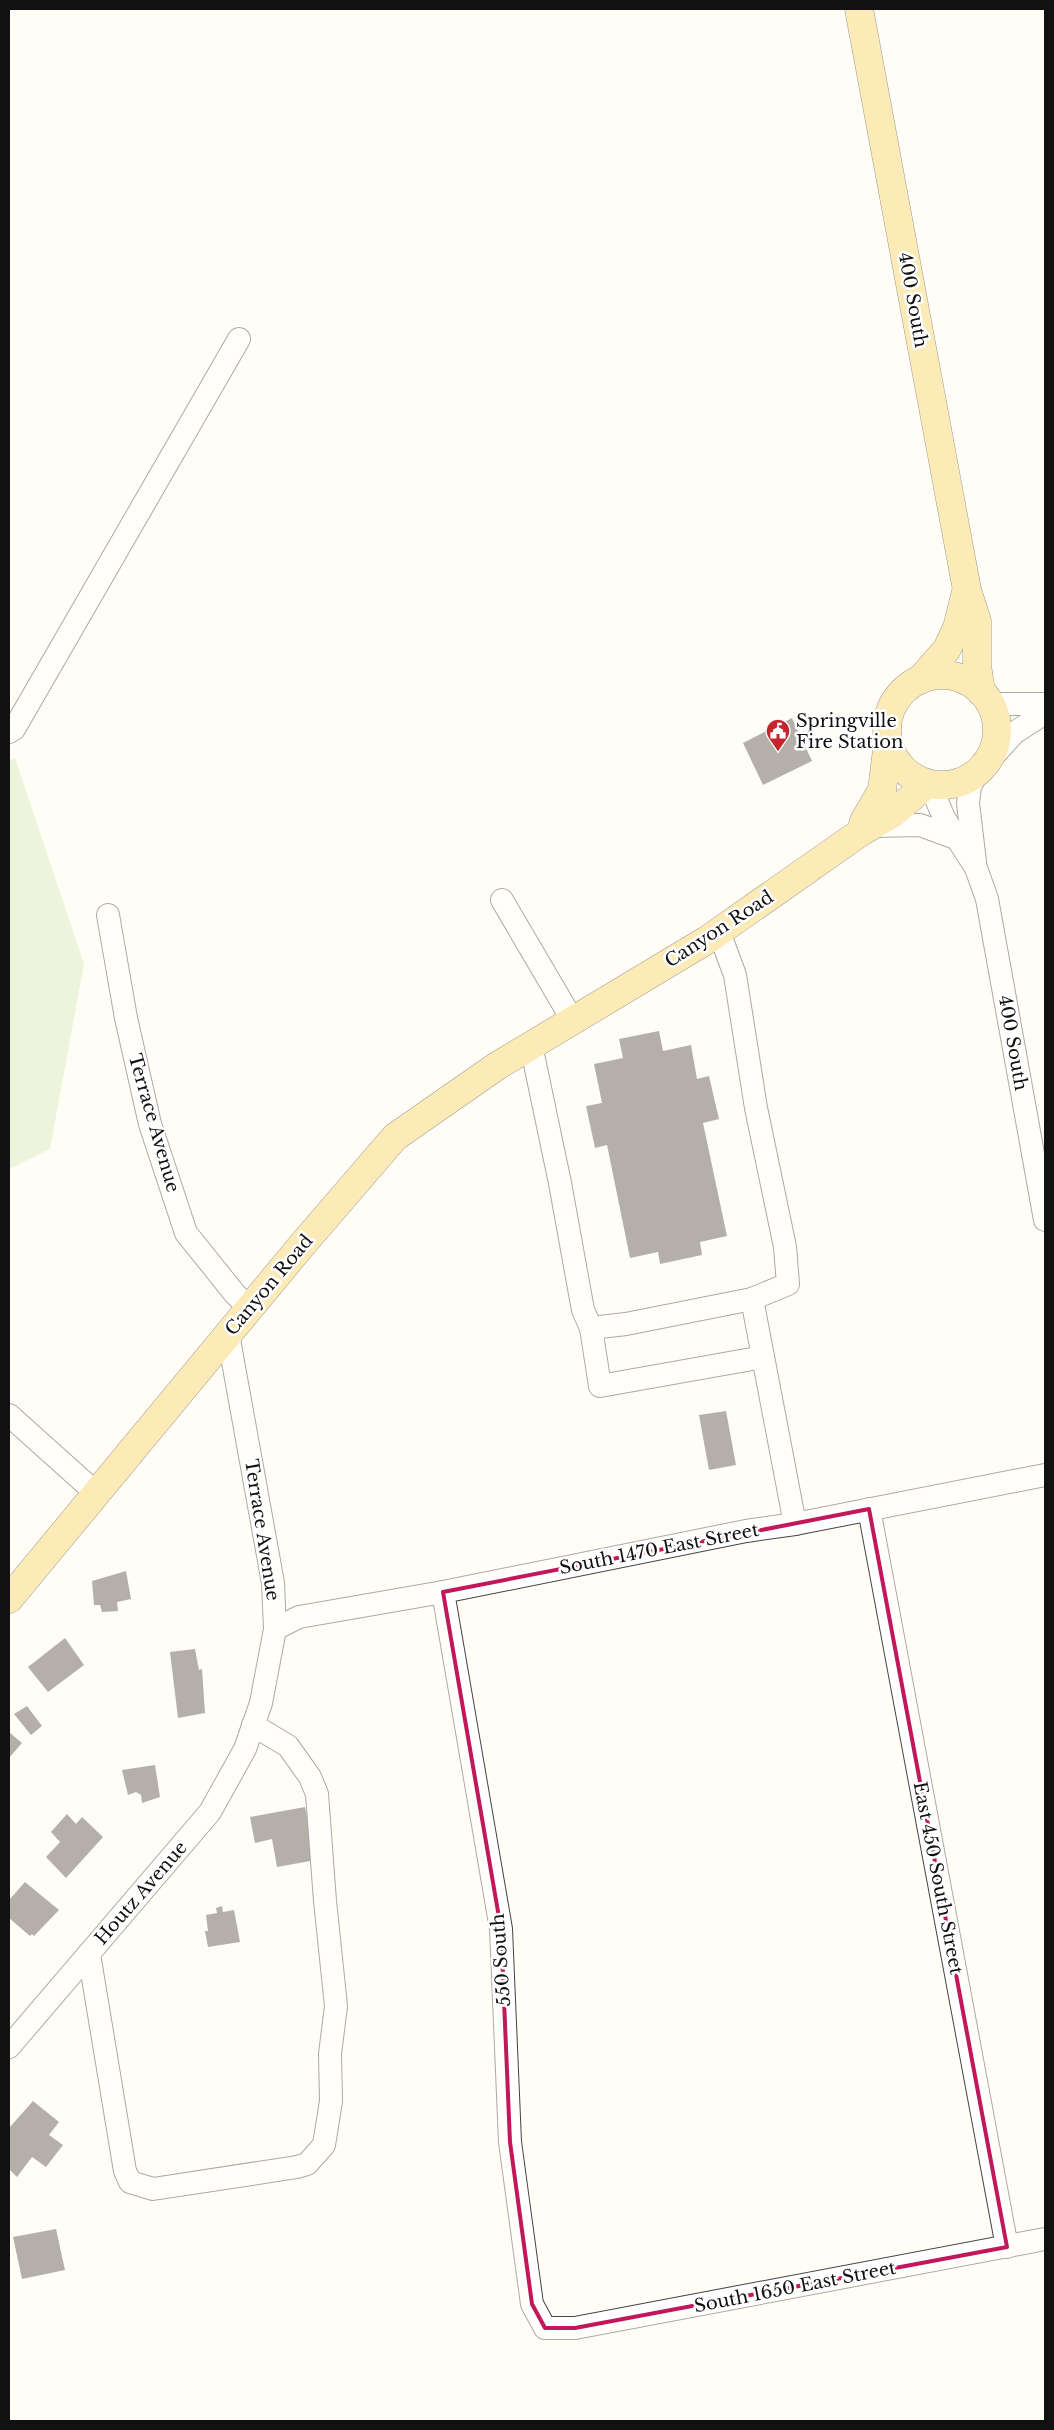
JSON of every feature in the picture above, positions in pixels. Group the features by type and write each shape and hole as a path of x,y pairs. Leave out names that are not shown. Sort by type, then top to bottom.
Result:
{"main road":[{"name":"400 South","path":"859,9 967,590 977,621 977,665 985,698"},
{"name":"400 South","path":"920,680 947,649 957,628 967,590"},
{"path":"942,675 965,680 985,698 995,720 996,738 993,749 981,769 963,781 947,785 928,784 913,778 901,768 893,756 888,742 886,727 893,705 907,688 920,680 942,675"},
{"path":"867,829 864,821 882,790 888,742"},
{"name":"Canyon Road","path":"9,1599 249,1308 395,1137 497,1066 719,932 867,829 892,814 928,784"}],"street":[{"path":"9,732 14,729 239,339"},
{"path":"985,698 1045,704"},
{"path":"981,769 1014,733 1045,714"},
{"name":"400 South","path":"976,868 968,802 970,786 981,769"},
{"name":"400 South","path":"928,784 944,818 976,868 987,899 1045,1220"},
{"path":"867,829 920,825 958,839"},
{"path":"502,900 573,1020"},
{"name":"Terrace Avenue","path":"108,915 126,1018 150,1124 186,1233 249,1308"},
{"path":"591,1328 626,1324 752,1299 788,1284 785,1247 756,1108 735,976 719,932"},
{"path":"531,1045 560,1183 582,1310 591,1328 600,1386 763,1357"},
{"path":"752,1299 795,1524"},
{"name":"Terrace Avenue","path":"228,1334 273,1583 276,1629 267,1679 254,1725"},
{"path":"9,1414 96,1494"},
{"name":"South 1470 East Street","path":"276,1629 299,1617 443,1592 736,1533 795,1524 1045,1475"},
{"name":"East 450 South Street","path":"869,1509 1006,2247"},
{"name":"550 South","path":"443,1592 501,1929 510,2142 532,2304 545,2328"},
{"path":"89,1954 125,2171 130,2182 153,2189 297,2168 307,2164 324,2145 331,2101 330,2054 336,2006 325,1901 317,1794 310,1777 288,1746 254,1725"},
{"name":"Houtz Avenue","path":"9,2047 210,1812 235,1770 254,1725"},
{"name":"South 1650 East Street","path":"545,2328 575,2328 1045,2239"}],"highlighted area":[{"path":"869,1509 1007,2247 575,2328 545,2328 532,2304 510,2142 501,1929 443,1592"}],"green space":[{"path":"15,758 84,964 50,1149 9,1169 9,761"}],"building":[{"name":"Springville Fire Station","path":"792,718 812,761 763,785 743,743"},
{"path":"659,1031 663,1051 691,1045 697,1079 709,1076 719,1119 703,1123 727,1236 700,1242 702,1255 660,1264 658,1252 630,1258 607,1145 595,1148 586,1106 602,1103 594,1064 623,1058 619,1039"},
{"path":"726,1411 736,1465 709,1470 699,1415"},
{"path":"126,1571 131,1599 117,1602 118,1611 102,1612 100,1605 94,1605 92,1581"},
{"path":"65,1638 84,1665 48,1692 28,1667"},
{"path":"195,1649 199,1670 202,1669 205,1713 178,1718 170,1652"},
{"path":"27,1706 42,1726 31,1735 14,1714"},
{"path":"9,1732 22,1743 9,1758"},
{"path":"155,1765 160,1797 142,1803 141,1795 136,1792 128,1795 122,1770"},
{"path":"305,1807 316,1860 277,1867 272,1839 255,1843 250,1817"},
{"path":"67,1814 76,1824 82,1817 103,1837 66,1878 46,1857 60,1842 51,1832"},
{"path":"25,1882 59,1910 34,1936 32,1934 30,1936 9,1918 9,1900"},
{"path":"222,1906 223,1912 234,1910 240,1942 208,1947 205,1931 208,1931 206,1915 217,1913 216,1908"},
{"path":"33,2101 59,2122 49,2135 63,2145 46,2167 32,2157 17,2177 9,2169 9,2128"},
{"path":"56,2229 65,2270 22,2279 13,2237"}],"place":[{"name":"Springville Fire Station","path":"778,752"}]}
